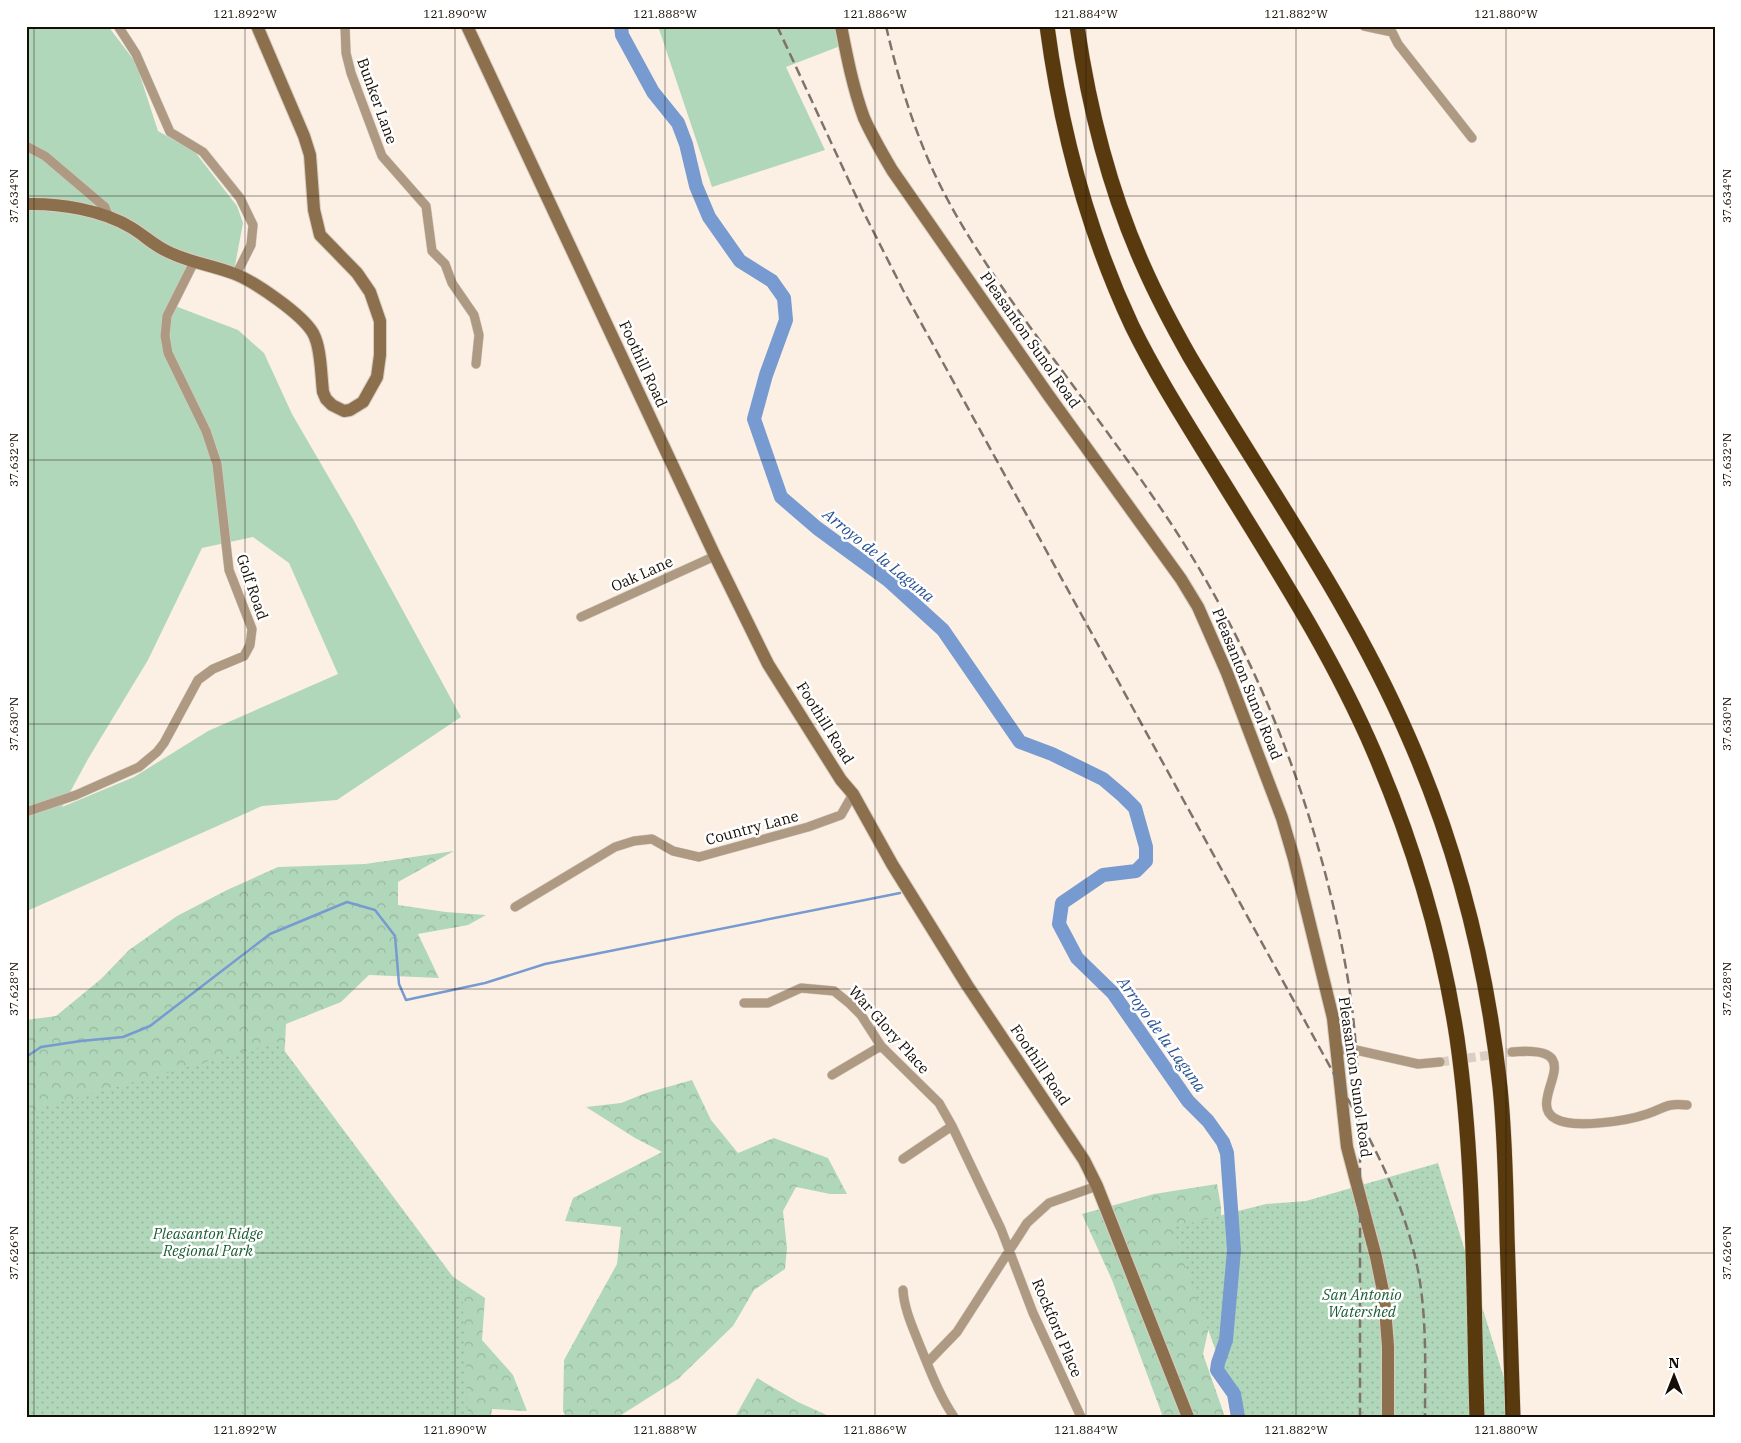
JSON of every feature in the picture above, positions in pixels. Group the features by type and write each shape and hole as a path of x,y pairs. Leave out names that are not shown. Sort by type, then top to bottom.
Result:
{"highway":[{"path":"1047,26 1053,72 1075,175 1091,226 1109,273 1133,326 1158,374 1294,596 1329,657 1350,698 1397,806 1416,864 1433,924 1457,1038 1470,1195 1477,1417"},
{"path":"1077,26 1089,97 1107,167 1142,264 1164,311 1190,357 1357,632 1408,736 1431,790 1452,852 1482,972 1493,1033 1500,1089 1513,1417"}],"street":[{"path":"118,26 136,54 170,132 203,152 240,198 253,225 251,245 236,274"},
{"path":"26,204 70,206 109,218 131,228 158,248 194,262 236,274 283,304 305,322 313,333 317,344 323,392 332,406 344,411 350,410 364,402 377,377 380,321 370,292 356,273 320,235 314,210 310,155 304,136 257,26"},
{"name":"Bunker Lane","path":"345,26 346,53 351,74 382,156 426,206 432,251 446,264 452,283 474,314 479,335 476,364"},
{"name":"Foothill Road","path":"467,26 715,556 768,664 841,780 853,794 922,913 967,985 1084,1160 1097,1186 1188,1417"},
{"name":"Pleasanton Sunol Road","path":"841,26 855,91 864,118 877,145 892,170 1048,396 1166,558 1198,607 1227,673 1282,818 1333,1018 1338,1050 1347,1147 1376,1257 1384,1296 1388,1338 1388,1417"},
{"path":"1364,26 1392,32 1398,44 1472,138"},
{"path":"26,146 45,156 105,207 109,218"},
{"name":"Golf Road","path":"26,812 76,795 139,767 157,752 164,743 198,680 214,669 244,656 250,645 252,629 229,570 217,464 206,431 168,353 165,336 167,316 194,262"},
{"name":"Oak Lane","path":"580,617 715,556"},
{"name":"Country Lane","path":"515,907 615,847 634,841 652,839 672,851 699,857 808,827 841,815 853,794"},
{"name":"War Glory Place","path":"744,1002 768,1002 801,988 834,991 849,1002 861,1015 881,1046 939,1103 952,1126 1010,1250"},
{"path":"832,1075 881,1046"},
{"path":"1338,1050 1356,1050 1418,1064 1440,1062"},
{"path":"1512,1052 1535,1051 1550,1057 1554,1064 1555,1076 1547,1092 1547,1109 1553,1118 1563,1123 1579,1124 1629,1119 1647,1114 1664,1106 1675,1104 1687,1105"},
{"path":"904,1159 952,1126"},
{"path":"927,1363 957,1332 1027,1223 1049,1203 1097,1186"},
{"name":"Rockford Place","path":"1010,1250 1033,1313 1081,1417"},
{"path":"903,1290 907,1312 932,1376 954,1417"}],"green space":[{"path":"26,26 108,26 136,63 158,131 195,152 237,206 243,223 234,271 191,255 170,304 238,330 264,353 292,414 353,519 461,717 337,800 262,806 26,912","holes":["253,537 289,563 338,674 208,731 134,777 62,807 88,759 148,660 202,548"]},
{"path":"658,26 845,26 848,43 786,67 825,150 712,187"},
{"path":"454,851 398,882 398,905 446,912 486,915 468,925 418,934 439,978 369,975 341,1002 286,1024 284,1065 26,1122 26,1020 56,1016 101,979 129,950 177,916 227,890 278,867 365,864"},
{"name":"Pleasanton Ridge Regional Park","path":"278,1042 462,1289 468,1417 26,1417 26,1112"},
{"path":"692,1080 711,1120 738,1153 774,1138 828,1158 847,1194 830,1194 796,1187 783,1211 787,1248 785,1269 754,1290 733,1326 678,1379 618,1417 566,1417 563,1411 564,1360 617,1264 621,1227 565,1221 573,1198 662,1152 635,1138 586,1107 621,1103 646,1093"},
{"name":"San Antonio Watershed","path":"1438,1163 1516,1417 1240,1417 1171,1228 1266,1204 1306,1201"},
{"path":"1217,1184 1221,1207 1221,1272 1203,1354 1225,1417 1163,1417 1112,1280 1082,1214 1154,1194"},
{"path":"437,1266 485,1298 482,1340 513,1375 527,1411 492,1409 491,1417 405,1417"},
{"path":"757,1378 798,1402 831,1417 735,1417"}],"waterway":[{"name":"Arroyo de la Laguna","path":"621,26 622,35 653,92 678,123 686,144 696,186 709,217 740,261 772,281 784,298 786,320 766,375 754,419 781,497 817,528 888,580 943,630 1020,742 1052,754 1103,779 1135,808 1146,847 1146,861 1136,871 1103,875 1062,903 1059,924 1077,958 1113,993 1188,1101 1208,1121 1223,1142 1227,1153 1234,1250 1226,1340 1217,1370 1234,1394 1238,1417"},
{"path":"26,1057 41,1047 123,1037 150,1026 270,934 347,902 375,910 395,936 399,984 406,1000 485,983 545,964 900,893"}],"tunnel":[{"path":"1440,1062 1512,1052"}],"railway":[{"path":"777,26 862,209 903,290 1367,1134 1384,1169 1405,1221 1415,1257 1422,1294 1425,1417"},
{"path":"886,26 900,80 917,132 931,166 952,208 1003,288 1133,468 1199,568 1256,678 1302,794 1320,853 1335,913 1347,974 1355,1031 1360,1127 1360,1417"}]}
